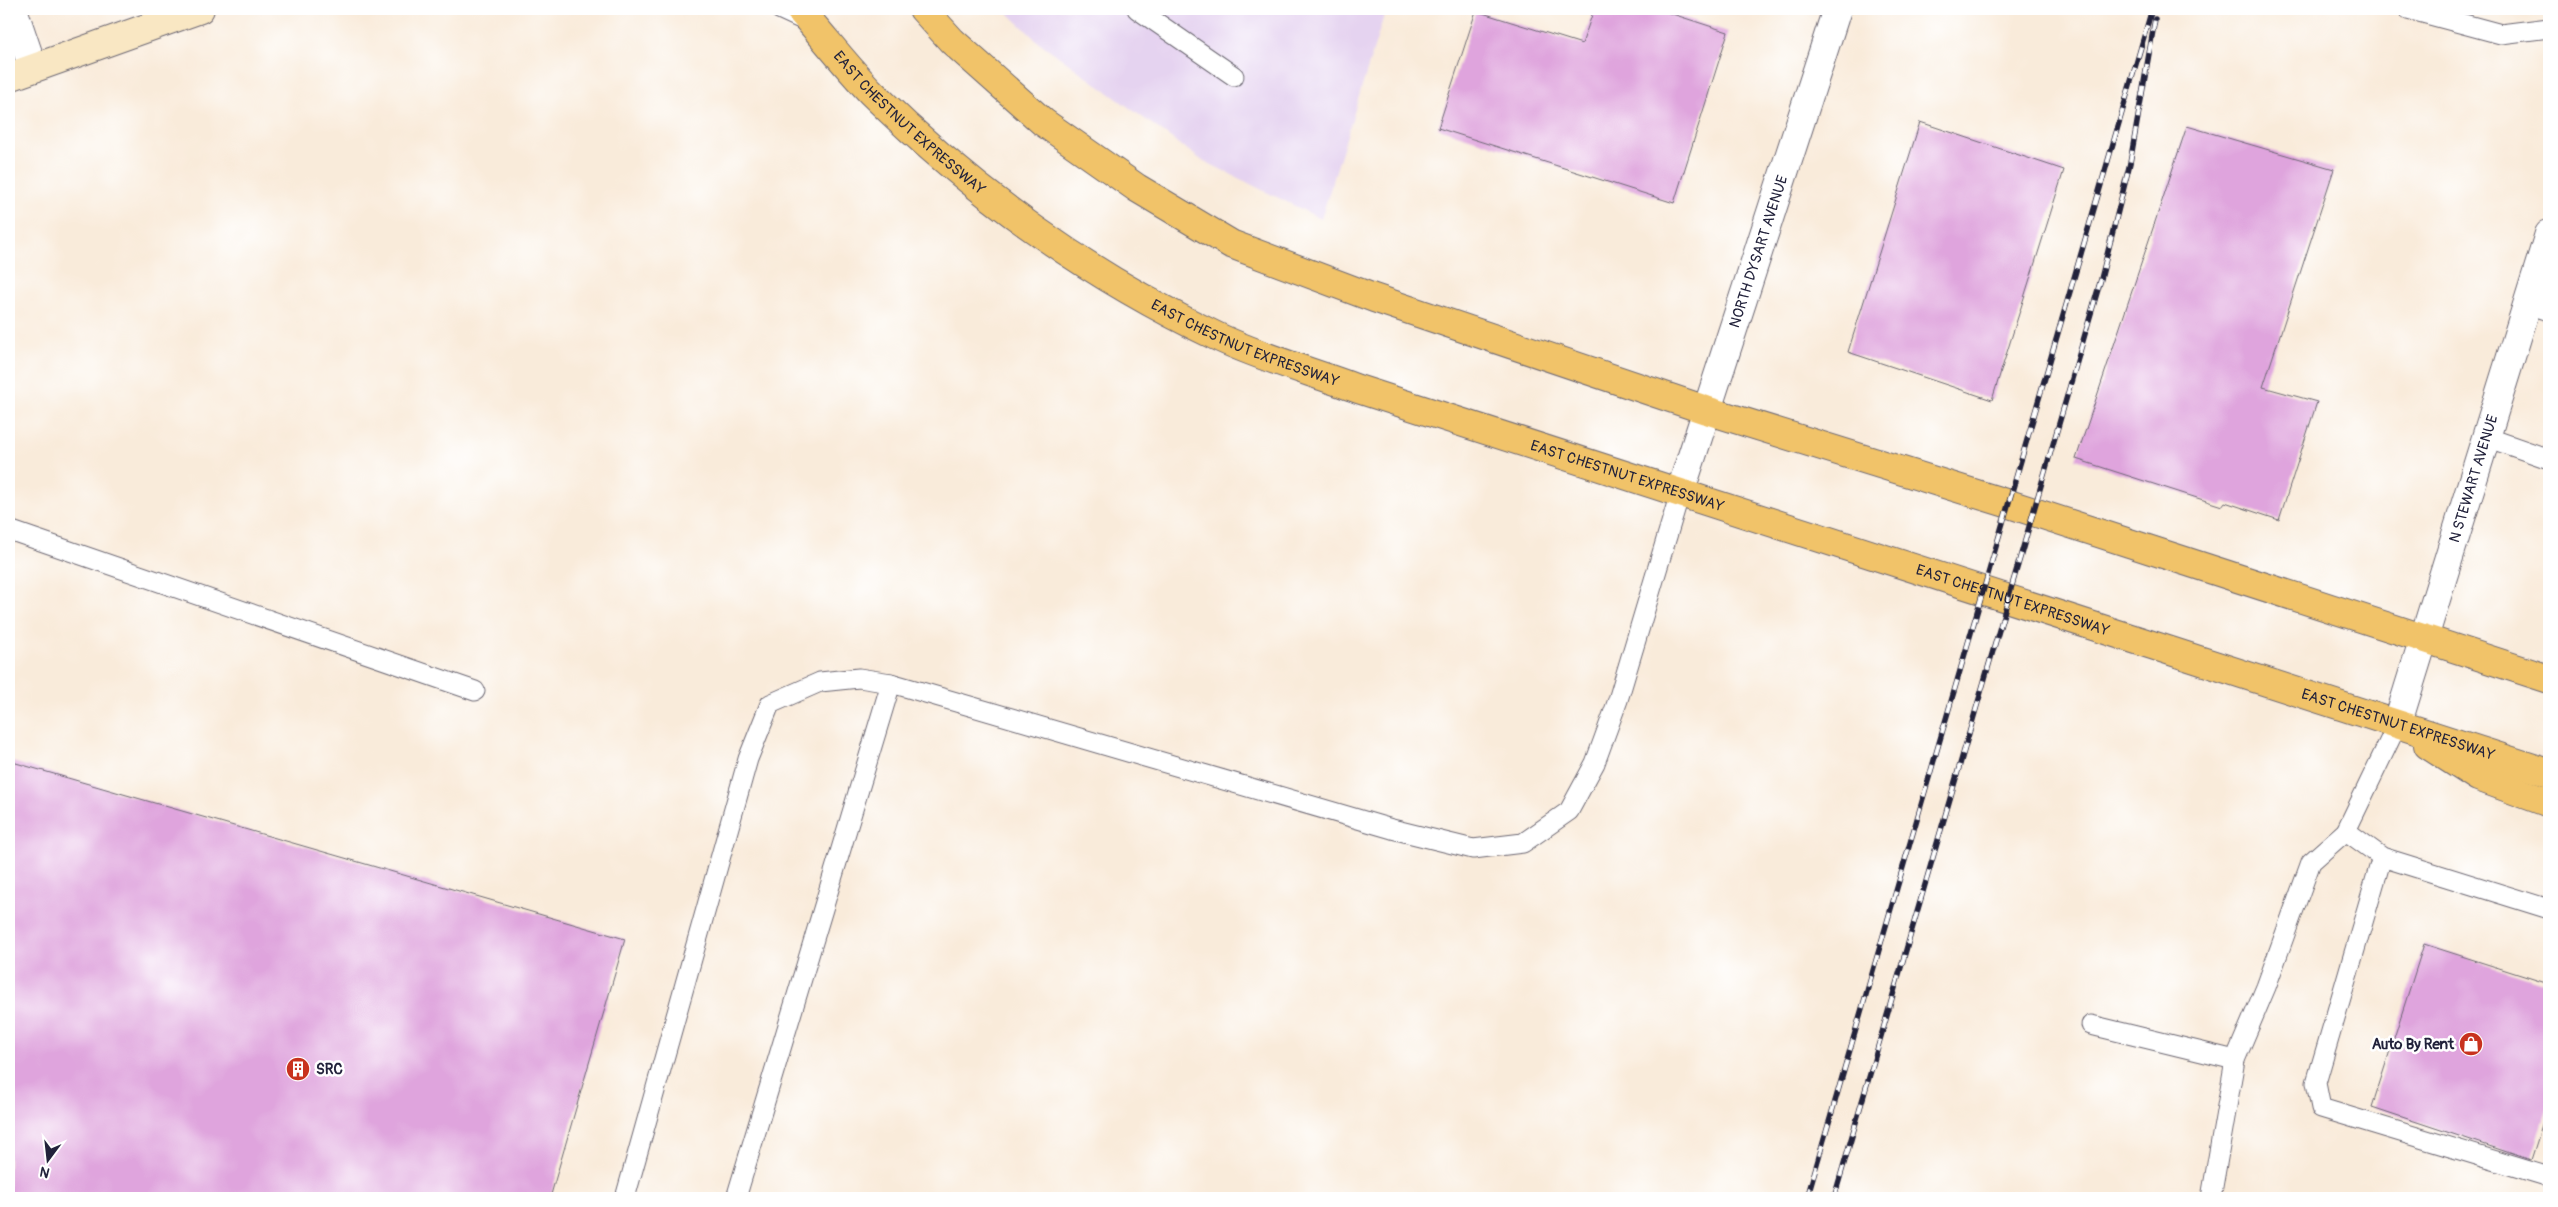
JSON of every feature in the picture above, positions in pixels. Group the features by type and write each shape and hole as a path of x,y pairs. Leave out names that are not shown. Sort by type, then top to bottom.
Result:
{"main road":[{"path":"923,9 952,41 1043,122 1137,188 1231,244 1374,298 1706,410 1999,501 2549,678"},
{"name":"EAST CHESTNUT EXPRESSWAY","path":"807,17 870,91 948,164 1054,243 1132,292 1217,337 1323,376 1680,493 2549,773"},
{"path":"2397,725 2478,777 2549,803"}],"street":[{"path":"13,9 21,72 200,9"},
{"name":"NORTH DYSART AVENUE","path":"1680,493 1837,9"},
{"name":"N STEWART AVENUE","path":"2397,725 2486,437 2538,308 2549,234"}],"lane":[{"path":"779,9 807,17"},
{"path":"1137,9 1234,76"},
{"path":"2408,9 2501,34 2549,28"},
{"path":"2486,437 2549,459"},
{"path":"625,1198 748,759 770,704 820,682 859,678 891,683 1392,829 1472,849 1522,843 1569,811 1595,763 1618,700 1680,493"},
{"path":"9,530 475,691"},
{"path":"736,1198 891,683"},
{"path":"2211,1198 2235,1060 2266,987 2311,862 2346,831 2397,725"},
{"path":"2346,831 2382,856 2549,909"},
{"path":"2382,856 2316,1082 2321,1108 2549,1177"},
{"path":"2092,1025 2235,1060"}],"shaded area":[{"path":"1004,9 1386,9 1321,219 1200,159 1036,40"}],"building":[{"path":"1594,9 1657,9 1728,32 1674,203 1438,128 1476,11 1582,44"},
{"path":"1920,122 2064,170 1992,400 1848,352"},
{"path":"2187,126 2334,169 2263,387 2317,402 2279,520 2225,502 2222,506 2076,459"},
{"name":"SRC","path":"9,761 625,939 550,1198 9,1198"},
{"name":"Auto By Rent","path":"2424,944 2549,984 2549,1104 2531,1160 2372,1107"}],"railway":[{"path":"1807,1198 2152,9"},
{"path":"1834,1198 2101,279 2130,163 2155,19"}],"place":[{"name":"Auto By Rent","path":"2471,1044"},
{"name":"SRC","path":"298,1069"}]}
